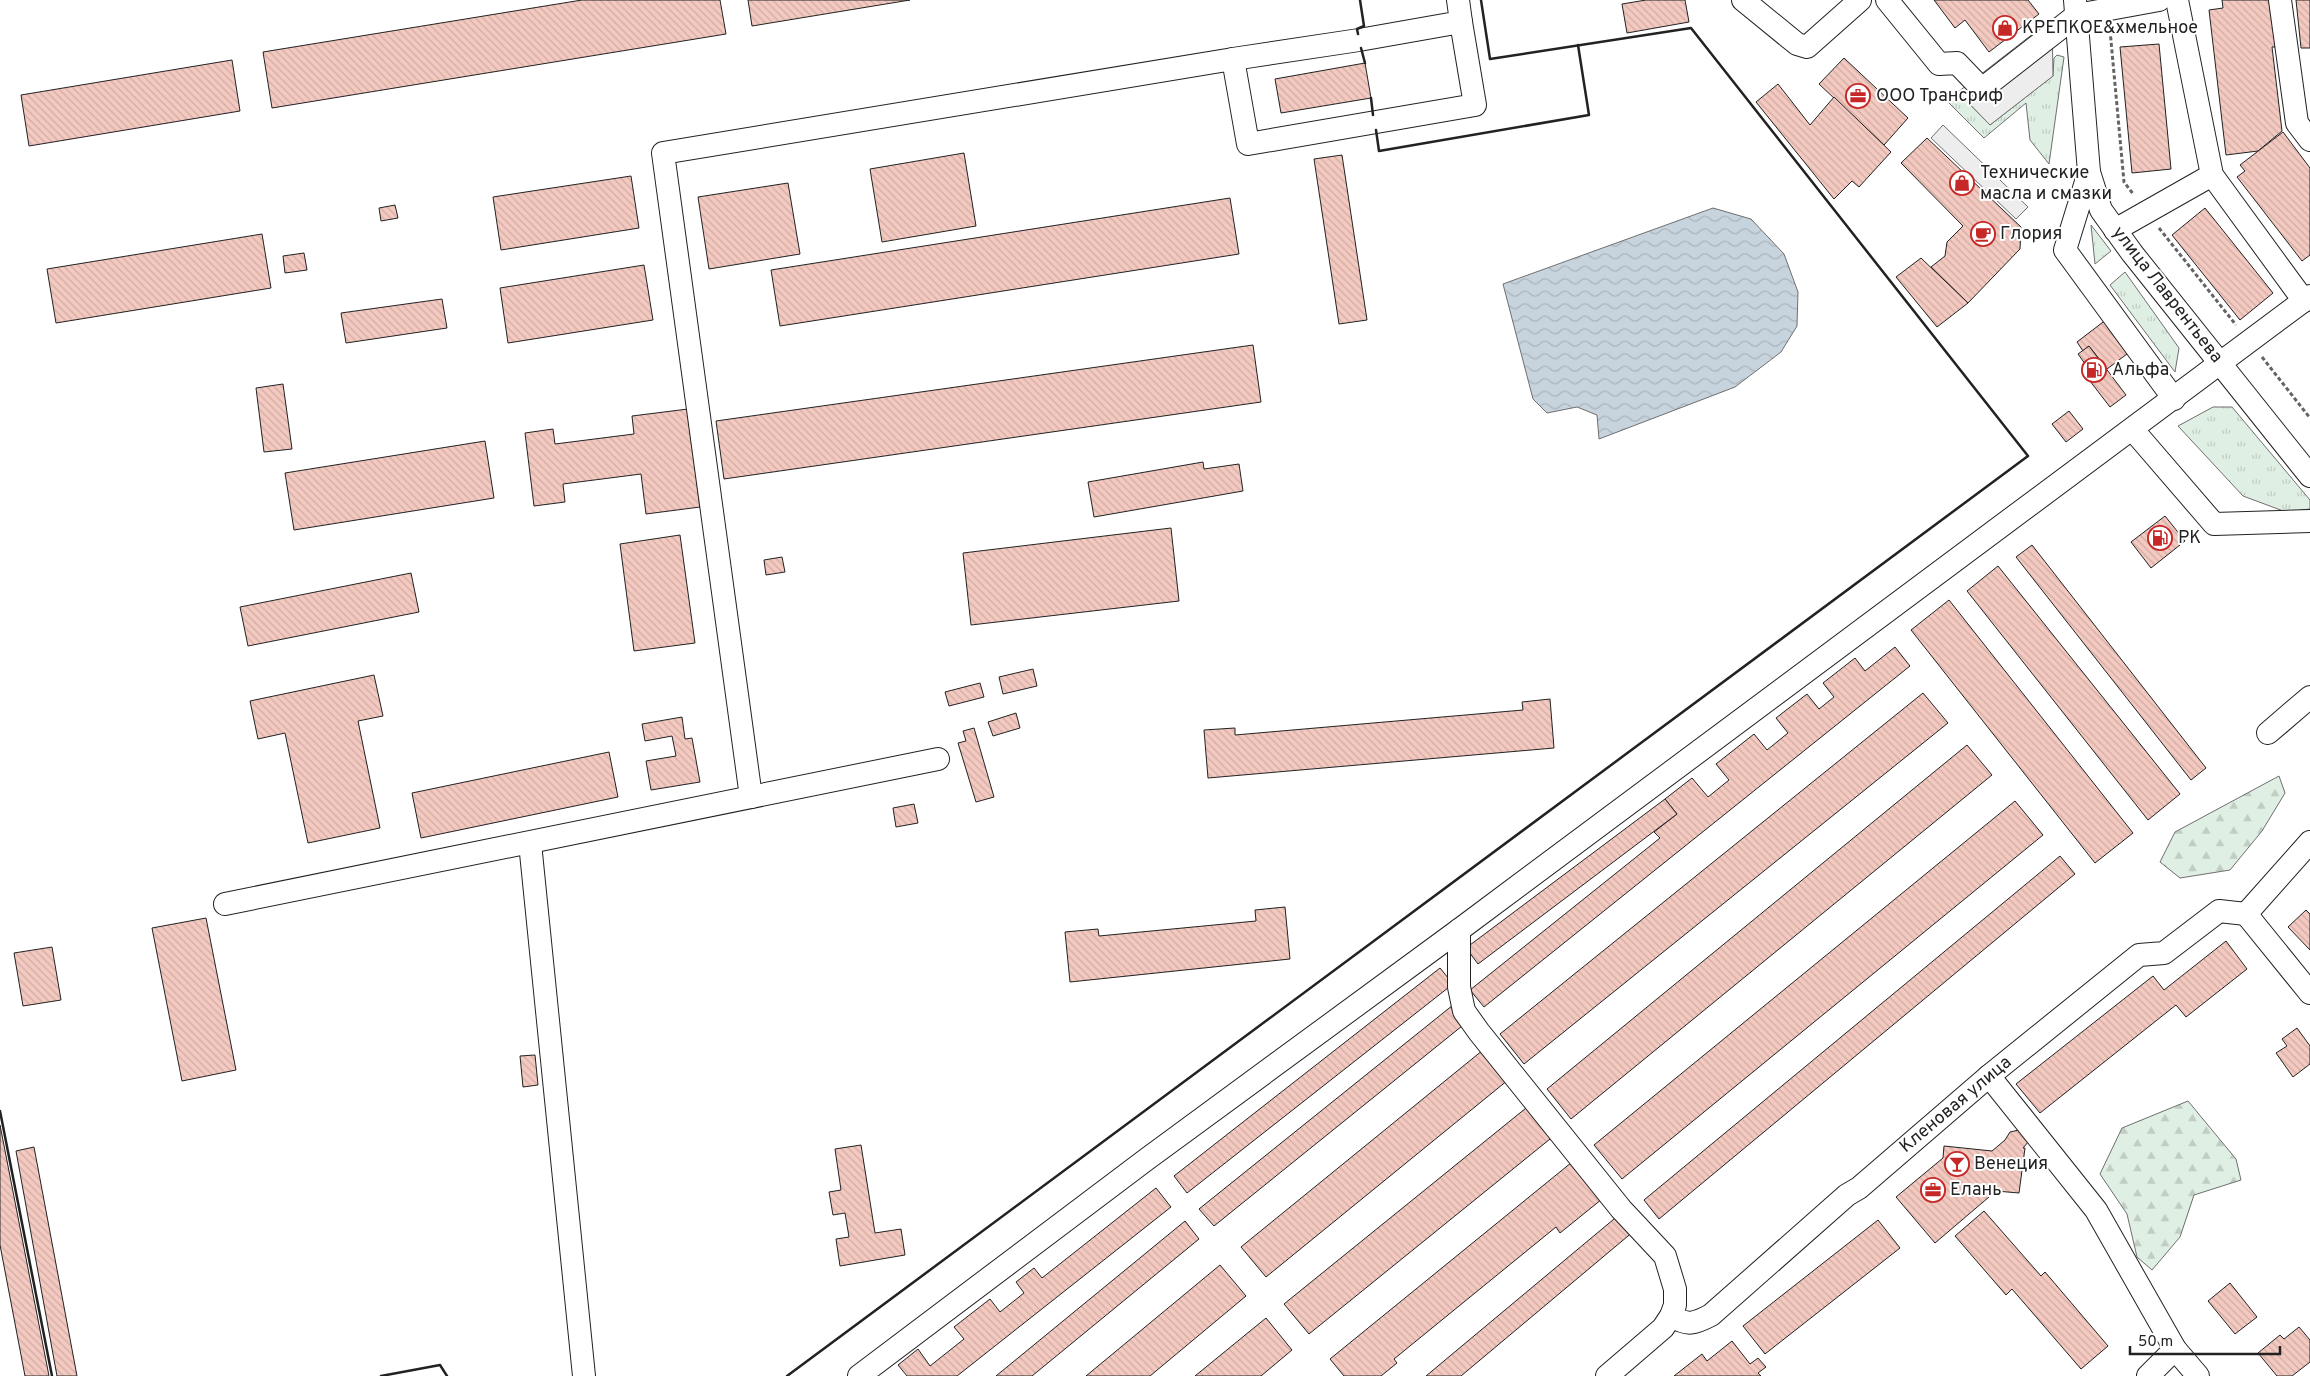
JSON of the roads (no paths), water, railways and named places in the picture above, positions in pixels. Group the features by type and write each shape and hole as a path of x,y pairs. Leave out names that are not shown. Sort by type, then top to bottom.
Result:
{"street":[{"path":"1743,0 1798,44 1807,47 1860,0"},
{"path":"1887,0 1938,64 1957,63 1982,89 2076,7 2108,9 2159,0"},
{"path":"859,1376 1133,1169 1459,930 2307,299 2212,175 2177,0"},
{"path":"2280,0 2297,123 2310,140"},
{"name":"улица Лаврентьева","path":"2076,7 2089,172 2101,210 2220,364 2310,476"},
{"path":"751,798 663,153 1234,59 1360,40 1460,11 1475,105 1248,144 1234,59"},
{"path":"2089,172 2065,250 2174,399"},
{"path":"2115,230 2212,175"},
{"path":"2133,430 2214,524 2310,521"},
{"path":"2268,733 2310,698"},
{"path":"225,904 938,759"},
{"path":"2310,842 2246,914 2310,993"},
{"path":"530,843 584,1376"},
{"name":"Кленовая улица","path":"1671,1316 1680,1321 1695,1324 1711,1315 1847,1195 1859,1188 1989,1076 2139,955 2164,953 2219,911 2246,914"},
{"path":"1459,930 1459,987 1464,1011 1621,1208 1665,1256 1675,1289 1675,1305 1671,1316 1663,1328 1607,1376"},
{"path":"1989,1076 2096,1210 2175,1349 2198,1376"},
{"path":"2148,1376 2175,1349"}],"water":[{"path":"1713,208 1751,219 1784,254 1798,292 1797,326 1781,352 1735,387 1599,439 1597,415 1577,407 1547,413 1533,399 1503,284"}],"place":[{"name":"КРЕПКОЕ&хмельное","path":"2005,28"},
{"name":"ООО Трансриф","path":"1858,96"},
{"name":"Технические масла и смазки","path":"1962,183"},
{"name":"Глория","path":"1983,234"},
{"name":"Альфа","path":"2094,370"},
{"name":"РК","path":"2160,538"},
{"name":"Венеция","path":"1957,1164"},
{"name":"Елань","path":"1933,1190"}]}
